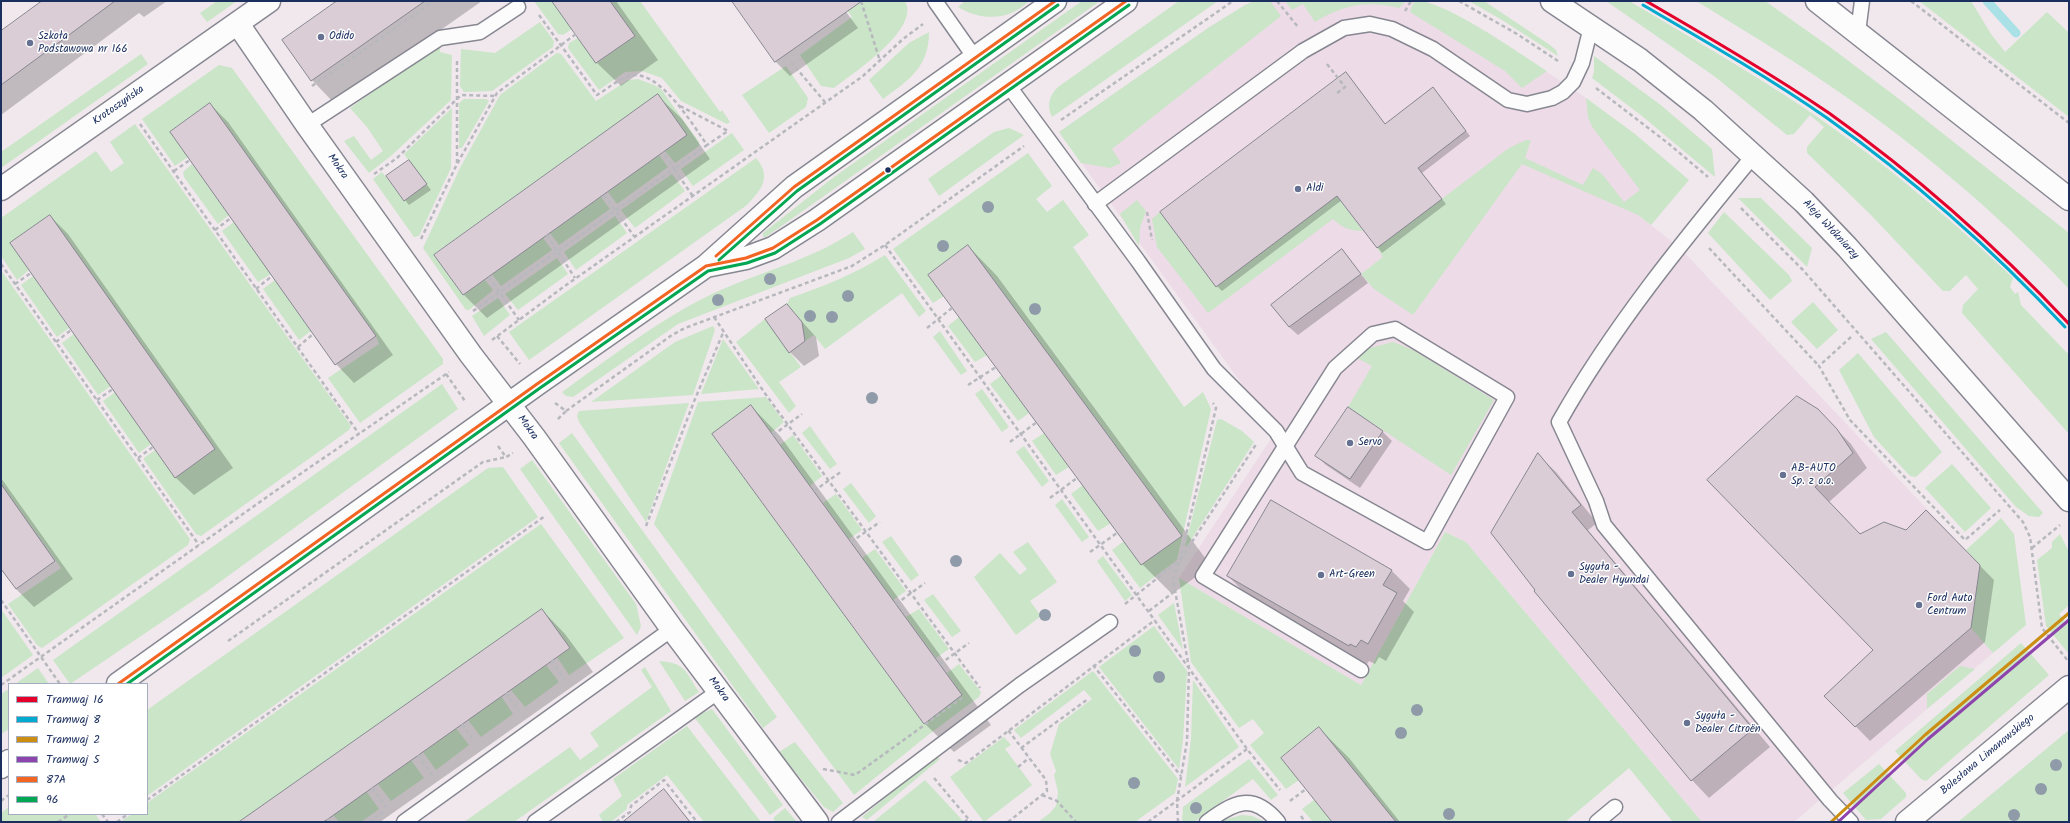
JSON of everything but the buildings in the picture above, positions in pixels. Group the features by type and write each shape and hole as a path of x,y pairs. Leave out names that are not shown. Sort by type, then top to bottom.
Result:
{"main road":[{"path":"238,24 270,1"},
{"path":"706,266 746,258 773,248 817,220 1126,1"},
{"name":"Aleja Włókniarzy","path":"1552,1 1647,65 1703,110 1804,202 1847,247 2069,500"},
{"path":"1817,1 2069,199"},
{"path":"119,683 509,404 706,266 794,187 1052,2"},
{"name":"Mokra","path":"238,24 307,125 471,355 509,404 672,629 817,822"},
{"name":"Krotoszyńska","path":"1,189 238,24"},
{"name":"Bolesława Limanowskiego","path":"1907,822 2069,687"}],"lane":[{"path":"935,1 975,58"},
{"path":"1858,32 1862,1"},
{"path":"307,125 440,38 480,32 518,7"},
{"path":"1095,204 1303,51 1344,28 1370,24 1392,29 1433,49 1508,100 1527,104 1552,98 1563,92 1573,82 1577,74 1591,27"},
{"path":"1008,85 1214,369 1269,424 1285,446 1302,473 1427,542 1507,397 1395,329 1373,334 1335,368 1285,446 1203,576 1361,670"},
{"path":"1754,155 1723,191 1615,333 1559,422 1596,501 1604,525 1830,800 1850,822"},
{"path":"839,822 993,706 1110,622"},
{"path":"404,822 672,629"},
{"path":"535,822 719,691"},
{"path":"1207,822 1226,808 1249,802 1261,806 1278,822"},
{"path":"1597,822 1615,807"}],"path":[{"path":"305,90 434,1"},
{"path":"861,1 880,62"},
{"path":"566,411 672,335 714,317 846,269 885,245 1043,132 1233,1"},
{"path":"1459,1 1517,34 1577,74 1663,139 1723,191 1803,270 2019,517 2028,533 2042,628 2069,662"},
{"path":"1911,1 2069,123"},
{"path":"538,14 597,95 630,75 647,77 661,86 680,106 707,145"},
{"path":"486,345 575,278 863,76 880,62 903,39 927,20"},
{"path":"405,262 416,248 431,222 457,164 495,96 576,34"},
{"path":"457,164 456,99 458,53"},
{"path":"791,62 825,102"},
{"path":"367,178 397,158 461,95 495,96"},
{"path":"471,312 728,131 680,106"},
{"path":"139,122 359,434"},
{"path":"663,152 692,195"},
{"path":"174,171 190,160"},
{"path":"604,195 634,237"},
{"path":"215,230 231,218"},
{"path":"1691,232 1819,366 1850,420 1965,540 2000,510"},
{"path":"547,235 575,278"},
{"path":"885,245 1189,668 1248,749 1293,807"},
{"path":"1,264 199,545"},
{"path":"15,284 31,273"},
{"path":"256,289 272,276"},
{"path":"488,277 519,320"},
{"path":"927,328 952,308"},
{"path":"714,317 788,424 993,706"},
{"path":"56,342 71,330"},
{"path":"646,526 695,399 724,333"},
{"path":"298,347 313,334"},
{"path":"1819,366 1851,338"},
{"path":"968,385 996,367"},
{"path":"1,685 454,368"},
{"path":"97,400 112,389"},
{"path":"1178,822 1177,801 1187,742 1189,668 1174,579 1180,560 1216,408"},
{"path":"773,435 802,414"},
{"path":"1010,442 1036,422"},
{"path":"1123,607 1180,560 1269,424"},
{"path":"138,458 153,447"},
{"path":"225,644 483,462 506,457"},
{"path":"814,491 842,470"},
{"path":"1050,498 1077,478"},
{"path":"148,799 545,516"},
{"path":"851,542 880,522"},
{"path":"2031,549 2058,527"},
{"path":"1090,552 1117,532"},
{"path":"896,604 925,583"},
{"path":"1149,611 1176,591"},
{"path":"1,600 59,683"},
{"path":"940,664 969,643"},
{"path":"552,660 567,682"},
{"path":"1093,666 1181,776"},
{"path":"972,690 978,686"},
{"path":"506,693 521,714"},
{"path":"823,769 855,775 966,695"},
{"path":"1021,748 1088,699"},
{"path":"462,724 477,746"},
{"path":"1008,730 1046,780 1047,791 1008,822"},
{"path":"1148,822 1248,749"},
{"path":"418,755 433,777"},
{"path":"1018,767 1029,758"},
{"path":"929,772 970,821"},
{"path":"616,822 630,812 631,806 664,780 697,822"},
{"path":"372,788 388,809"},
{"path":"1042,795 1057,801 1076,822"},
{"path":"1297,812 1305,822"},
{"path":"58,822 68,815"},
{"path":"117,822 127,815"},
{"path":"964,822 970,821"}],"shaded area":[{"path":"1255,1 1426,1 1490,34 1586,98 1610,124 1653,193 1638,215 1679,247 1980,565 2014,635 1794,822 1702,822 1466,542 1445,532 1361,685 1179,578 1276,431 1059,132 1208,28 1245,5"}],"green space":[{"path":"217,1 237,1 207,22 200,13"},
{"path":"534,1 552,1 572,29 563,35 558,34"},
{"path":"610,1 640,1 720,112 722,110 730,122 727,124 681,101 662,78 642,71 625,72 599,90 568,48 569,43 578,38 597,63 635,36"},
{"path":"840,1 905,1 907,12 903,24 882,50 869,62 834,88 821,86 800,55 852,17"},
{"path":"965,1 1029,1 1021,8 1013,12 995,17 985,17 967,12 958,7"},
{"path":"1082,1 1100,1 766,237 763,237 763,233 834,177"},
{"path":"1179,1 1218,1 1052,117 1049,104 1053,93 1058,87"},
{"path":"1255,1 1270,1 1281,16 1112,149 1121,163 1110,168 1081,163 1059,132 1208,28 1245,5"},
{"path":"1285,1 1406,1 1399,8 1376,4 1365,4 1345,8 1325,16 1315,22 1303,4 1292,10"},
{"path":"1417,1 1430,3 1464,19 1502,41 1547,71 1522,88 1505,71 1410,12 1413,3"},
{"path":"1469,1 1484,1 1550,45 1556,50 1558,56 1502,20"},
{"path":"1606,1 1629,1 1792,100 1866,152 1910,187 1952,222 2013,278 2010,287 2015,294 2018,292 2021,305 2069,355 2069,434 1962,313 1963,305 1978,289 1966,275 1950,291 1943,291 1870,214 1807,153 1807,147 1824,127 1810,115 1794,134 1787,135 1714,76"},
{"path":"1696,1 1765,1 1830,47 1903,102 2069,233 2069,289 2011,231 1917,150 1851,100 1817,77"},
{"path":"1919,1 1971,1 1991,34 2005,52 2047,12 2069,33 2069,117"},
{"path":"540,22 554,41 553,47 492,91 464,92 460,86 461,49 495,53"},
{"path":"929,32 925,55 916,72 883,99 869,80 909,43"},
{"path":"440,47 440,52 452,55 451,100 392,155 369,173 344,141 354,136 371,160 383,151 367,127 350,108 434,48"},
{"path":"557,53 561,54 596,101 628,80 638,79 661,89 699,142 699,146 675,163 665,151 687,135 658,94 434,254 463,295 485,280 493,290 469,310 466,310 423,248 460,168 500,95"},
{"path":"141,54 148,64 1,168 1,152"},
{"path":"1594,56 1662,106 1712,149 1715,177 1642,116 1592,78 1594,72"},
{"path":"219,65 232,68 443,359 443,364 360,423 328,378 379,344 376,336 210,103 170,131 188,157 175,166 142,119"},
{"path":"786,66 808,98 806,107 769,133 742,95"},
{"path":"1586,98 1635,134 1689,180 1651,225 1638,215 1522,164 1413,315 1374,289 1361,274 1383,257 1377,248 1509,148 1526,140 1531,140 1525,158 1583,185 1593,168 1602,174 1624,202 1640,190 1593,128 1588,118"},
{"path":"464,99 486,99 489,101 462,148 459,148 459,103"},
{"path":"452,108 451,168 419,236 414,237 373,179 382,172 404,201 426,185 404,154"},
{"path":"135,124 351,426 349,430 201,536 196,534 144,458 155,450 175,478 215,449 50,215 10,243 29,270 17,280 1,256 1,218 96,151 111,172 124,163 110,142"},
{"path":"1009,128 1024,135 939,196 928,179 994,132"},
{"path":"732,133 744,150 693,186 681,169"},
{"path":"1028,153 1052,186 1036,199 1047,212 1063,200 1089,235 1073,247 1184,407 1203,392 1211,409 1177,560 1140,588 1112,550 1124,541 1141,565 1182,536 968,245 928,275 944,296 933,303 893,249"},
{"path":"659,155 668,167 617,204 608,192"},
{"path":"756,158 763,171 763,183 757,194 747,205 529,360 509,332"},
{"path":"192,164 229,215 218,224 184,177 183,172"},
{"path":"672,174 685,191 635,228 621,210"},
{"path":"1337,196 1363,231 1347,228 1340,225 1333,219 1208,313 1157,247 1152,219 1160,212 1216,287"},
{"path":"601,197 610,209 559,245 550,233"},
{"path":"1738,198 1761,198 1812,248 1807,267"},
{"path":"1137,200 1146,211 1140,228 1139,246 1120,214"},
{"path":"1724,212 1789,275 1792,281 1770,300 1708,233"},
{"path":"615,216 627,233 576,270 564,252"},
{"path":"234,222 271,274 258,282 222,231"},
{"path":"853,232 865,249 849,258 678,324 573,397 566,396 562,392 636,339 694,303 731,285 803,258 837,242"},
{"path":"543,238 552,250 501,286 492,274"},
{"path":"885,255 926,311 919,317 902,293 825,349 814,335 805,341 802,322 787,304 790,298 839,279"},
{"path":"557,258 568,274 518,310 505,294"},
{"path":"1,270 190,539 188,545 42,648 37,645 8,604 61,568 1,484"},
{"path":"33,276 69,328 57,337 21,285"},
{"path":"275,280 311,331 299,340 263,289"},
{"path":"498,298 510,315 484,336 472,316"},
{"path":"1813,302 1838,330 1817,349 1791,322"},
{"path":"959,317 987,355 975,362 948,326"},
{"path":"765,319 801,367 779,382 796,406 789,413 736,342"},
{"path":"713,326 715,330 693,395 591,402 675,342"},
{"path":"940,331 967,371 961,375 933,337"},
{"path":"1886,332 2043,513 2039,517 2029,516 2016,507 1871,339"},
{"path":"74,334 111,386 98,395 62,343"},
{"path":"723,339 759,389 701,394"},
{"path":"1393,342 1413,350 1494,400 1451,475 1348,407 1372,366 1357,358 1366,349"},
{"path":"1858,353 1942,452 1916,477 1910,476 1874,437 1839,370"},
{"path":"1002,375 1029,413 1018,421 990,384"},
{"path":"442,384 458,409 206,592 71,683 69,683 53,660"},
{"path":"982,389 1009,427 1002,432 975,394"},
{"path":"115,392 151,444 139,453 103,401"},
{"path":"766,397 784,422 771,433 751,405 713,436 923,723 962,695 947,673 959,664 981,692 979,697 928,735 854,795 654,524 698,402"},
{"path":"689,403 646,522 579,422 577,416 579,411"},
{"path":"1221,419 1242,431 1254,442 1187,546 1185,546 1217,420"},
{"path":"810,426 837,464 830,469 802,433"},
{"path":"572,433 777,717 763,728 559,443"},
{"path":"1044,433 1069,467 1056,475 1032,441"},
{"path":"793,435 822,476 810,486 780,445"},
{"path":"1024,446 1049,481 1042,487 1016,452"},
{"path":"532,460 636,604 641,626 637,635 520,469"},
{"path":"1952,464 1991,508 1965,532 1925,488"},
{"path":"503,467 538,517 148,795 148,709 488,468"},
{"path":"851,483 876,516 869,523 843,489"},
{"path":"1083,485 1111,523 1098,531 1071,494"},
{"path":"836,494 862,530 849,539 823,503"},
{"path":"1062,499 1089,537 1082,542 1055,505"},
{"path":"2001,518 2014,534 2026,625 1993,653 1971,628 1980,565 1966,550"},
{"path":"541,524 624,638 569,675 557,657 570,648 542,609 239,822 120,822 130,815 148,815 148,802"},
{"path":"1445,532 1466,542 1702,822 1673,822 1629,768 1565,822 1396,822 1319,727 1281,757 1299,780 1286,789 1250,745 1264,733 1253,719 1239,728 1191,662 1179,578 1361,685"},
{"path":"2060,534 2069,552 2069,605 2059,614 2069,626 2069,654 2046,626 2037,560 2052,548 2052,542"},
{"path":"891,536 919,575 911,581 882,542"},
{"path":"1028,542 1057,582 1030,601 1041,616 1016,635 974,577 1000,553 1020,575 1027,569 1013,552"},
{"path":"875,549 906,591 893,600 862,558"},
{"path":"1103,556 1132,595 1125,601 1097,561"},
{"path":"933,594 961,631 952,637 924,600"},
{"path":"1174,603 1183,650 1158,615"},
{"path":"1,609 33,655 1,678"},
{"path":"919,609 949,649 936,658 906,617"},
{"path":"1154,626 1187,671 1183,740 1179,769 1099,667"},
{"path":"2021,643 2049,675 1926,781 1921,779 1895,751"},
{"path":"659,661 675,664 684,669 699,692 685,701"},
{"path":"546,665 559,682 525,707 511,690"},
{"path":"1960,666 1975,669 1927,709 1927,694"},
{"path":"645,667 671,711 514,822 464,822 570,747 580,760 599,746 590,733 652,687 641,670"},
{"path":"38,668 48,683 16,683"},
{"path":"1093,671 1178,779 1175,793 1135,822 1038,822 1050,813 1056,806 1058,792 1054,775 1056,771 1050,754 1059,724 1092,699 1084,690 1021,738 1014,730"},
{"path":"1193,680 1239,747 1185,787 1191,739"},
{"path":"8,690 8,730 1,734 1,694"},
{"path":"501,696 513,714 481,737 468,720"},
{"path":"712,709 783,805 770,815 694,717"},
{"path":"687,726 761,822 704,822 667,775 627,805 627,809 611,822 603,822 599,815 622,796 613,779"},
{"path":"456,728 469,745 436,770 423,752"},
{"path":"2069,730 2069,822 1958,822"},
{"path":"1004,737 1011,745 1005,749 1032,785 984,822 950,777"},
{"path":"795,742 843,803 833,812 824,807 779,752"},
{"path":"935,756 940,759 867,820 862,817"},
{"path":"1249,759 1278,795 1271,800 1253,779 1194,822 1182,822 1183,807"},
{"path":"411,760 424,778 391,801 378,784"},
{"path":"1879,764 1906,793 1906,797 1881,819 1866,820 1843,793"},
{"path":"925,780 964,822 874,821"},
{"path":"366,791 379,809 361,822 339,822 333,815"},
{"path":"1314,800 1332,822 1313,822 1302,809"},
{"path":"8,808 8,815 96,815 101,822 1,822 1,813"},
{"path":"785,808 797,822 776,822 773,818"},
{"path":"1242,815 1252,816 1266,822 1222,822"}],"waterway":[{"path":"1987,1 2016,33"}],"tram line":[{"name":"16","path":"1646,1 1716,42 1829,113 1893,161 1984,239 2069,324"},
{"name":"8","path":"1643,5 1782,88 1859,141 1951,216 1981,243 2010,270 2065,327"},
{"name":"2","path":"1831,822 1925,735 2069,613"},
{"name":"5","path":"1838,822 1928,739 2069,620"}],"transit line":[{"name":"87A","path":"716,256 794,187 1055,1"},
{"name":"87A","path":"119,683 537,384 706,266 746,258 773,248 817,220 1126,1"},
{"name":"96","path":"719,260 797,191 1058,5"},
{"name":"96","path":"128,683 540,388 708,271 747,263 775,253 820,224 1129,5"}],"place":[{"name":"Odido","path":"321,37"},
{"name":"Szkoła Podstawowa nr 166","path":"30,43"},
{"name":"Aldi","path":"1298,189"},
{"name":"Servo","path":"1350,443"},
{"name":"AB-AUTO Sp. z o.o.","path":"1783,475"},
{"name":"Syguła - Dealer Hyundai","path":"1571,574"},
{"name":"Art-Green","path":"1321,575"},
{"name":"Ford Auto Centrum","path":"1919,605"},
{"name":"Syguła - Dealer Citroën","path":"1687,723"}]}
